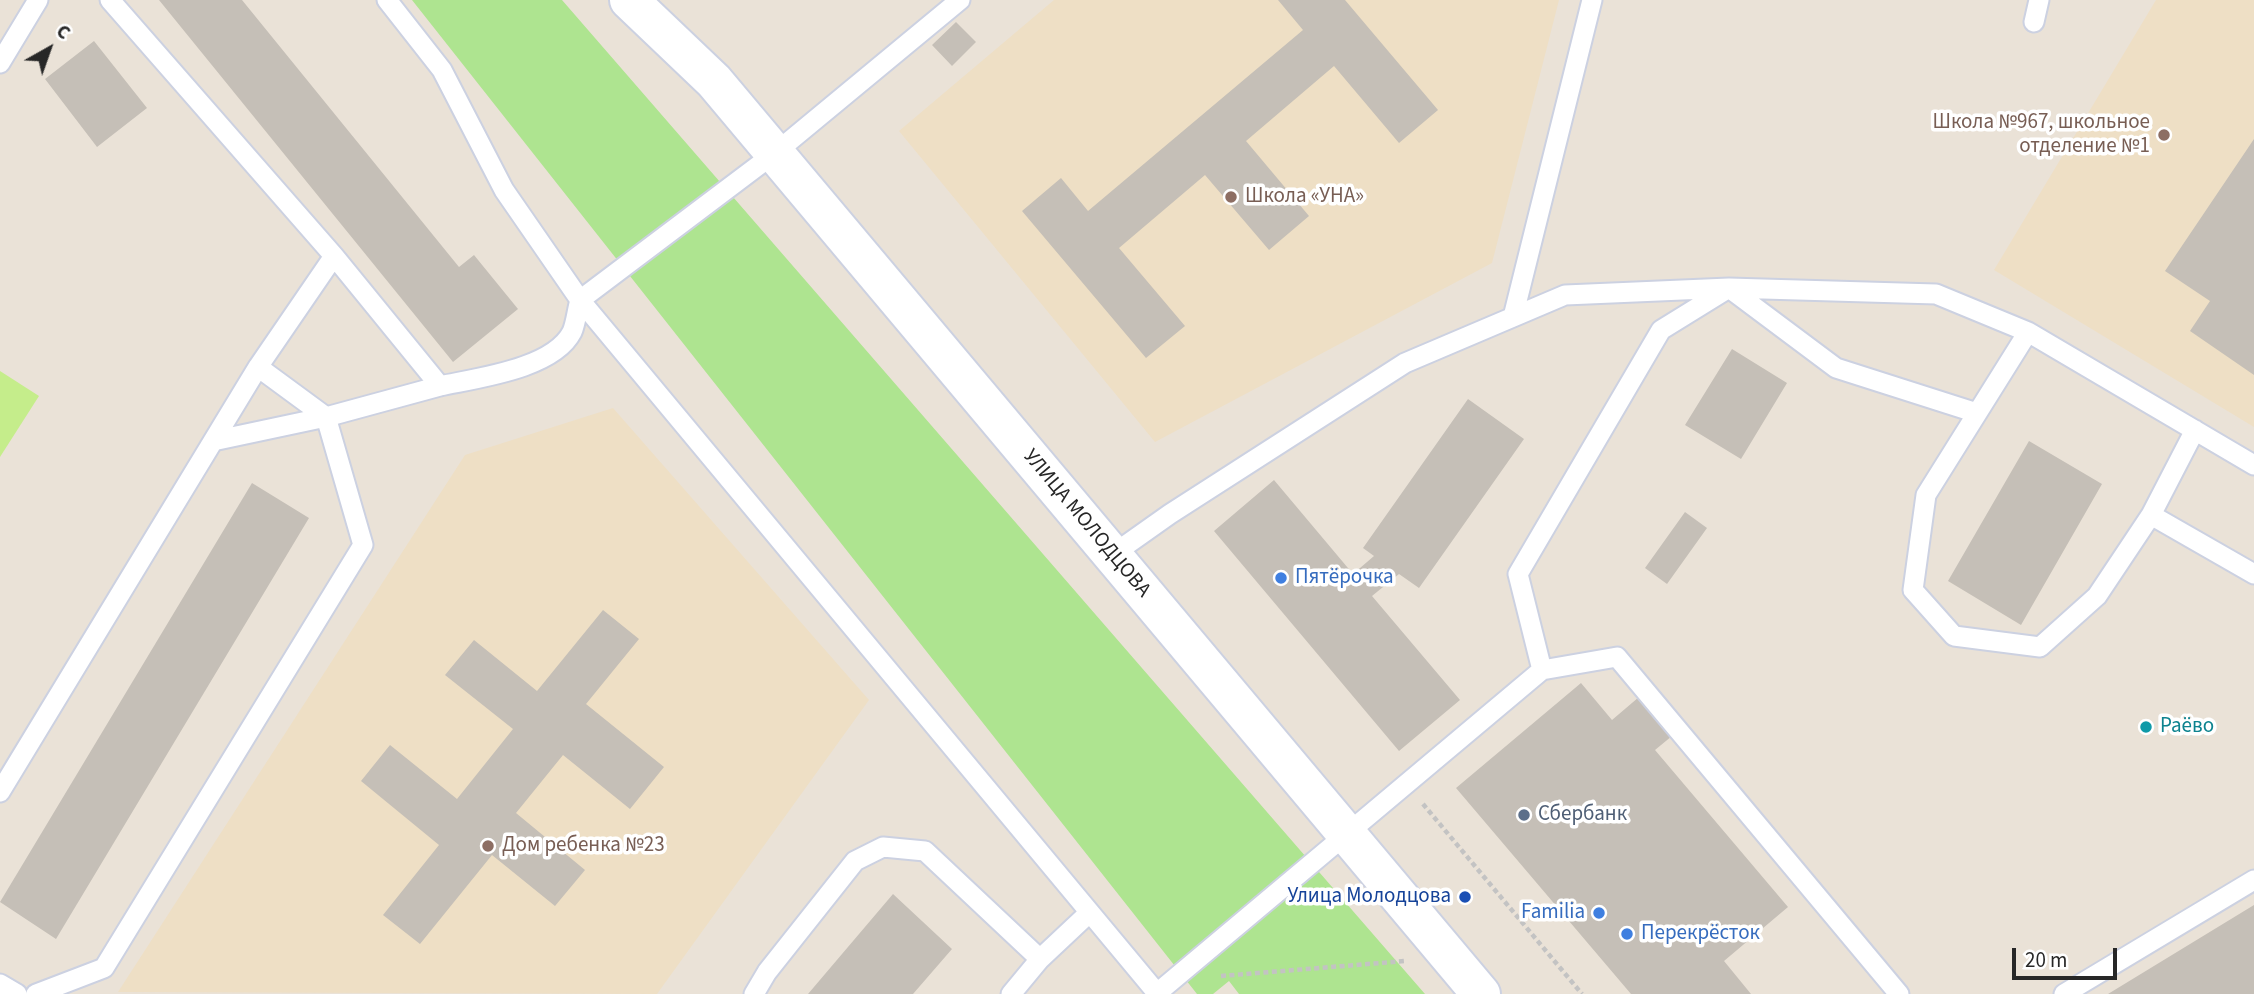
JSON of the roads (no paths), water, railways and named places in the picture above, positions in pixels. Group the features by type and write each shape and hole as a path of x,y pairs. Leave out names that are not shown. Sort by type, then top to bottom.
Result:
{"street":[{"name":"УЛИЦА МОЛОДЦОВА","path":"629,0 689,55"},
{"name":"УЛИЦА МОЛОДЦОВА","path":"647,0 689,55 775,153 1481,994"}],"lane":[{"path":"0,64 38,0"},
{"path":"110,0 334,256 440,386"},
{"path":"387,0 442,70 504,191 580,300 1089,913 1165,991 1542,670 1617,657 1899,994"},
{"path":"213,441 489,376 547,358 572,333 580,300 775,153 960,0"},
{"path":"1513,317 1592,0"},
{"path":"2034,22 2039,0"},
{"path":"0,792 258,367 334,256"},
{"path":"1728,288 1836,368 1977,413"},
{"path":"1542,670 1518,574 1661,330 1728,288"},
{"path":"1112,555 1170,514 1405,363 1565,295 1728,288 1936,294 2028,332 2254,466"},
{"path":"2028,332 1926,495 1913,590 1954,636 2040,648 2097,596 2151,515 2195,430"},
{"path":"36,994 104,968 363,545 326,416 258,367"},
{"path":"2151,515 2254,574"},
{"path":"754,994 767,972 855,862 883,847 925,851 1040,959"},
{"path":"2064,994 2254,880"},
{"path":"1011,994 1040,959 1089,913"},
{"path":"0,984 17,994"}],"place":[{"name":"Школа №967, школьное отделение №1","path":"2164,135"},
{"name":"Школа «УНА»","path":"1231,197"},
{"name":"Пятёрочка","path":"1281,578"},
{"name":"Раёво","path":"2146,727"},
{"name":"Сбербанк","path":"1524,815"},
{"name":"Дом ребенка №23","path":"488,846"},
{"name":"Улица Молодцова","path":"1465,897"},
{"name":"Familia","path":"1599,913"},
{"name":"Перекрёсток","path":"1627,934"}]}
